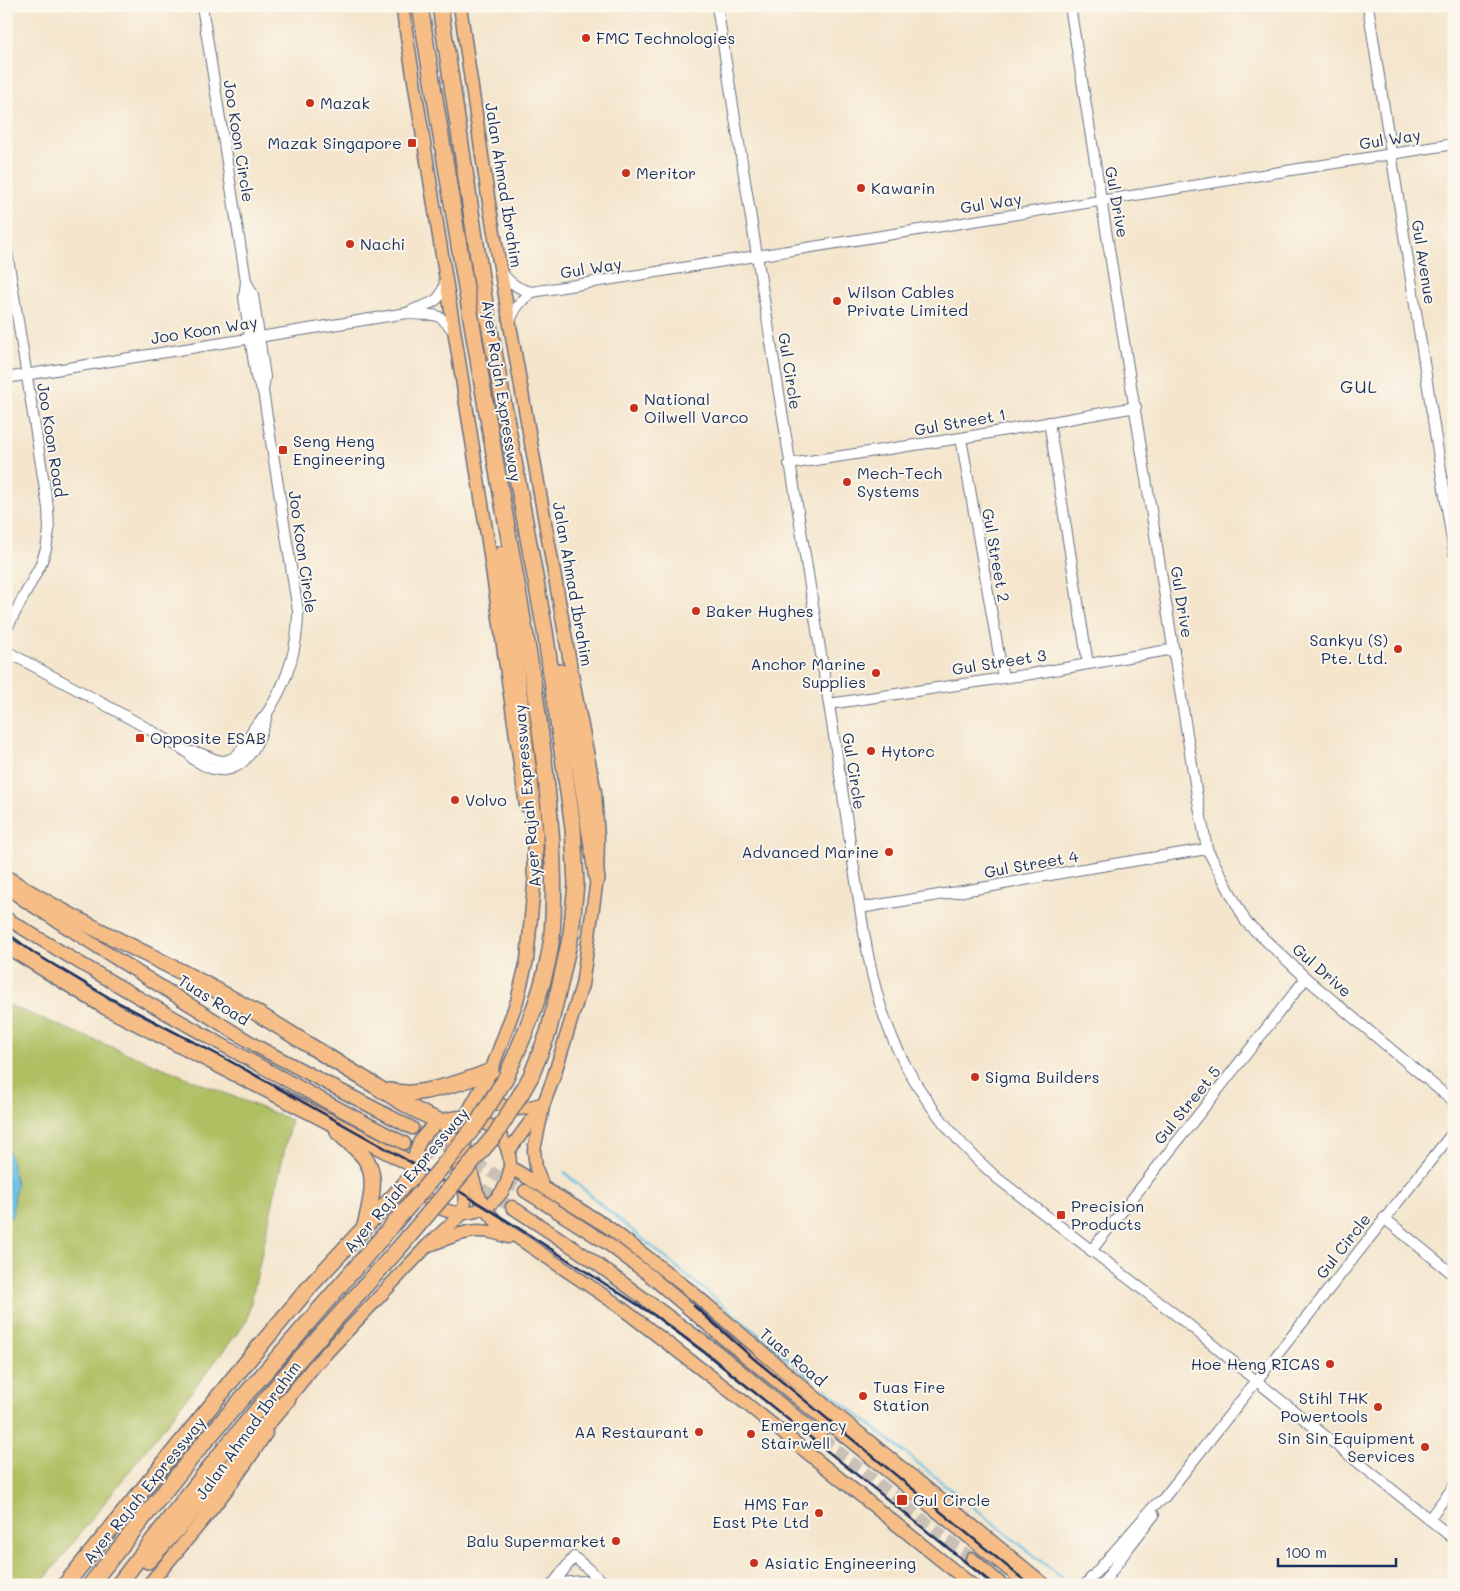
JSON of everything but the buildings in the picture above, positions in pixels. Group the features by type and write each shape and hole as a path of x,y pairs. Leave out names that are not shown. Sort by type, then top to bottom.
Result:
{"highway":[{"name":"Ayer Rajah Expressway","path":"90,1585 200,1447 384,1235 478,1122 504,1081 534,1012 551,939 554,900 552,835 542,742 420,6"},
{"name":"Ayer Rajah Expressway","path":"118,1585 217,1458 296,1363 399,1248 495,1135 522,1092 548,1033 571,934 576,884 574,828 545,632 484,297 440,6"},
{"path":"488,421 501,550 531,791 535,832 535,874"},
{"path":"545,632 553,645 560,668 580,769 597,879"},
{"path":"6,878 42,901 248,1008 382,1090 442,1122"},
{"path":"6,945 106,1007 329,1122 415,1169 312,1284 65,1585"},
{"path":"382,1090 410,1093 471,1079 491,1071"},
{"path":"329,1122 365,1158 372,1176 372,1198 365,1226"},
{"path":"126,1585 182,1524 288,1399"}],"main road":[{"path":"402,6 488,542 535,874 527,960 517,1001 491,1071 465,1117 465,1149 477,1192 485,1208 499,1225 615,1303 740,1399 972,1585"},
{"name":"Jalan Ahmad Ibrahim","path":"460,6 510,325 576,696 595,792 598,839 597,879 582,985 544,1102 508,1152"},
{"name":"Tuas Road","path":"6,887 67,928 258,1047 412,1128"},
{"name":"Tuas Road","path":"6,918 104,978 252,1063 404,1143"},
{"path":"491,1071 493,1087 499,1103 504,1106 527,1109 544,1102"},
{"path":"543,1187 536,1168 534,1150 544,1102"},
{"path":"465,1117 476,1119 486,1123 501,1137 508,1152 510,1167 506,1186 500,1195 485,1208 462,1214 451,1212 431,1202 418,1184 415,1169 417,1152 422,1139 431,1129 442,1122 465,1117"},
{"path":"442,1122 451,1136 466,1198 462,1214"},
{"name":"Tuas Road","path":"510,1167 608,1227 692,1292 810,1393 1045,1585"},
{"name":"Tuas Road","path":"525,1191 608,1244 648,1274 721,1336 1028,1585"},
{"path":"512,1206 586,1256 717,1352 822,1438"},
{"name":"Jalan Ahmad Ibrahim","path":"148,1585 248,1462 288,1399 314,1366 427,1246 462,1214"},
{"path":"427,1246 458,1234 476,1230 492,1231 518,1240 538,1250"},
{"path":"972,1559 1002,1585"}],"street":[{"name":"Joo Koon Circle","path":"6,651 188,752 195,761 215,769 226,770 241,764 248,757 262,732 268,713 288,672 298,627 298,611 263,391 265,377 255,337 253,295 246,281 202,6"},
{"name":"Gul Circle","path":"717,6 860,908 874,985 898,1052 926,1099 976,1160 1091,1251 1189,1325 1256,1381"},
{"name":"Gul Drive","path":"1070,6 1207,849 1246,922 1306,978 1454,1102"},
{"name":"Gul Avenue","path":"1368,6 1454,553"},
{"name":"Gul Way","path":"532,292 1454,144"},
{"name":"Joo Koon Road","path":"6,246 48,508 49,531 41,564 6,630"},
{"path":"501,270 511,284 532,292"},
{"name":"Joo Koon Way","path":"407,313 416,307 434,303 440,298 446,277"},
{"path":"510,325 512,314 520,302 532,292"},
{"name":"Joo Koon Way","path":"6,378 407,313 438,315 444,319 454,333"},
{"name":"Gul Street 1","path":"789,464 961,438 1136,406"},
{"path":"1048,422 1088,664"},
{"name":"Gul Street 2","path":"961,438 1003,678"},
{"name":"Gul Street 3","path":"829,704 1003,678 1174,649"},
{"name":"Gul Street 4","path":"860,908 1207,849"},
{"name":"Gul Street 5","path":"1091,1251 1306,978"},
{"name":"Gul Circle","path":"1085,1585 1155,1504 1163,1499 1454,1131"},
{"path":"1384,1218 1454,1275"},
{"path":"1256,1381 1454,1539"},
{"path":"1429,1519 1454,1486"},
{"name":"Gul Circle","path":"1102,1585 1123,1554 1160,1508 1163,1499"},
{"path":"552,1585 574,1558 606,1584"},
{"path":"552,1585 578,1581 606,1584"}],"green space":[{"path":"6,1004 291,1120 247,1321 40,1585 6,1585"}],"water":[{"path":"6,1137 16,1184 12,1217 6,1218"}],"waterway":[{"path":"565,1173 811,1378"},
{"path":"825,1389 1062,1578"}],"tunnel":[{"path":"412,1128 525,1191"},
{"path":"404,1143 512,1207"},
{"path":"822,1438 972,1559"}],"railway":[{"path":"6,932 34,953 110,998 228,1060 428,1172 655,1316 709,1356 994,1585"},
{"path":"694,1306 753,1358 1030,1585"}],"place":[{"name":"FMC Technologies","path":"586,38"},
{"name":"Mazak","path":"310,103"},
{"name":"Mazak Singapore","path":"412,143"},
{"name":"Meritor","path":"626,173"},
{"name":"Kawarin","path":"861,188"},
{"name":"Nachi","path":"350,244"},
{"name":"Wilson Cables Private Limited","path":"837,301"},
{"name":"National Oilwell Varco","path":"634,408"},
{"name":"Seng Heng Engineering","path":"283,450"},
{"name":"Mech-Tech Systems","path":"847,482"},
{"name":"Baker Hughes","path":"696,611"},
{"name":"Sankyu (S) Pte. Ltd.","path":"1398,649"},
{"name":"Anchor Marine Supplies","path":"876,673"},
{"name":"Opposite ESAB","path":"140,738"},
{"name":"Hytorc","path":"871,751"},
{"name":"Volvo","path":"455,800"},
{"name":"Advanced Marine","path":"889,852"},
{"name":"Sigma Builders","path":"975,1077"},
{"name":"Precision Products","path":"1061,1215"},
{"name":"Hoe Heng RICAS","path":"1330,1364"},
{"name":"Tuas Fire Station","path":"863,1396"},
{"name":"Stihl THK Powertools","path":"1378,1407"},
{"name":"AA Restaurant","path":"699,1432"},
{"name":"Emergency Stairwell","path":"751,1434"},
{"name":"Sin Sin Equipment Services","path":"1425,1447"},
{"name":"Gul Circle","path":"902,1500"},
{"name":"HMS Far East Pte Ltd","path":"819,1513"},
{"name":"Balu Supermarket","path":"616,1541"},
{"name":"Asiatic Engineering","path":"754,1563"}],"district":[{"name":"GUL","path":"1359,387"}]}
